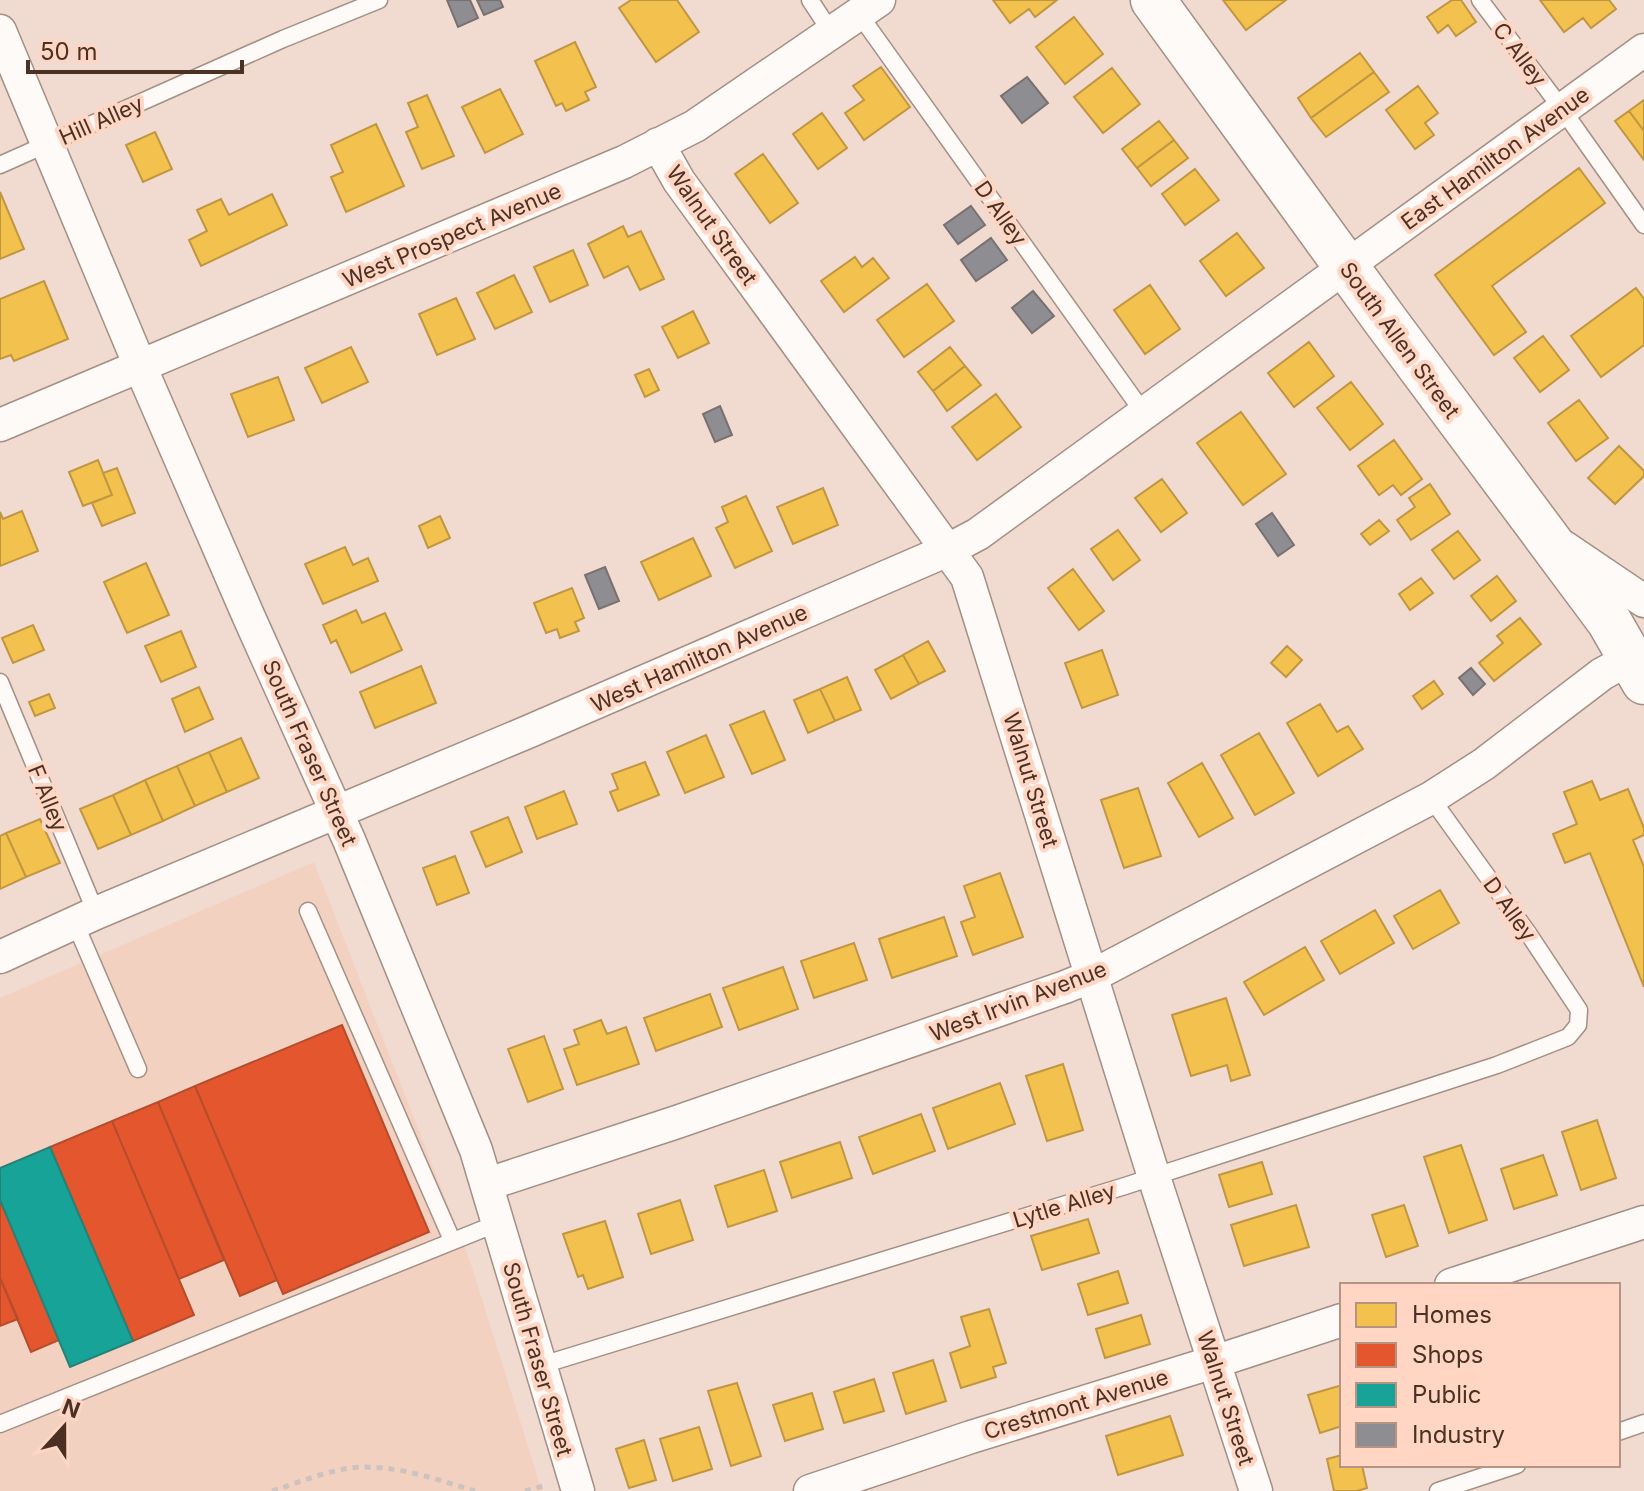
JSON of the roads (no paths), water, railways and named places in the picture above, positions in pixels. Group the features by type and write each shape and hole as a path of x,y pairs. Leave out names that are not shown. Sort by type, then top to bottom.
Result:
{"street":[{"name":"South Allen Street","path":"1153,0 1640,666"},
{"name":"West Prospect Avenue","path":"0,425 624,162 695,126 869,7"},
{"name":"South Fraser Street","path":"0,31 140,366 336,812 476,1150 542,1365 563,1488"},
{"name":"East Hamilton Avenue","path":"1346,266 1644,50"},
{"name":"Walnut Street","path":"658,144 679,181 967,577 1154,1177 1256,1491"},
{"name":"West Hamilton Avenue","path":"0,957 948,550 978,534 1346,266"},
{"path":"1542,532 1644,601"},
{"name":"West Irvin Avenue","path":"488,1184 677,1122 1092,976 1431,798 1484,764 1602,674 1640,666"},
{"path":"1457,1283 1644,1222"},
{"name":"Crestmont Avenue","path":"810,1491 1340,1321"}],"lane":[{"name":"Hill Alley","path":"0,165 269,45 379,0"},
{"path":"810,0 831,32"},
{"name":"C Alley","path":"1480,0 1644,225"},
{"name":"D Alley","path":"869,7 1143,412"},
{"name":"F Alley","path":"0,682 138,1069"},
{"name":"D Alley","path":"1431,798 1579,1010 1578,1025"},
{"path":"308,911 452,1240"},
{"name":"Lytle Alley","path":"542,1365 1154,1177 1497,1065 1568,1037 1578,1025"},
{"path":"0,1424 498,1223"},
{"path":"1620,1431 1644,1423"},
{"path":"1438,1491 1511,1467"}]}
